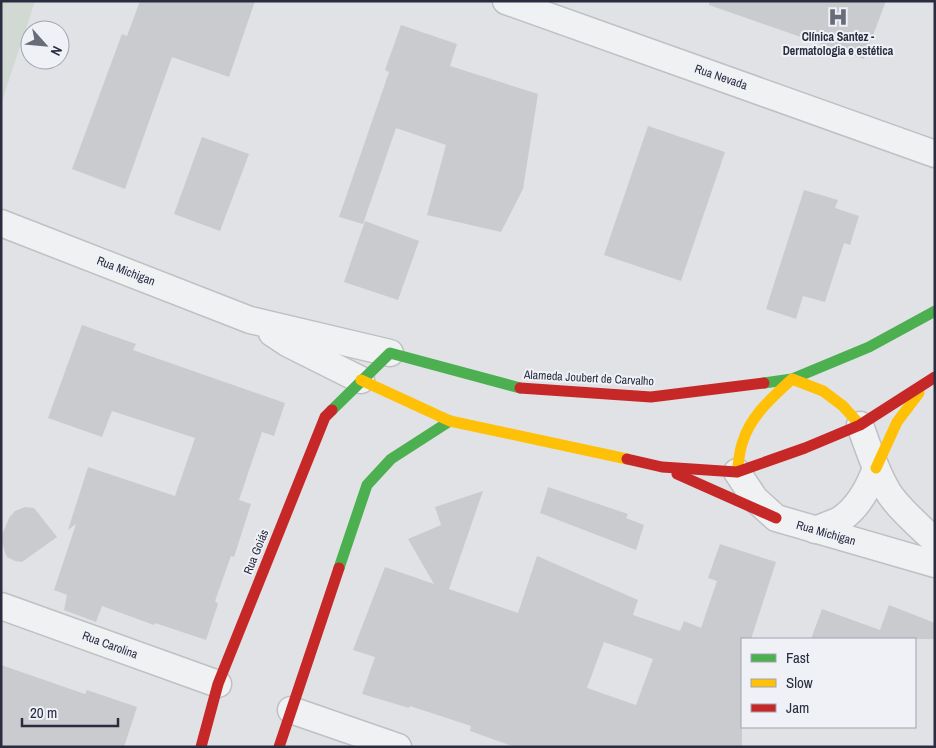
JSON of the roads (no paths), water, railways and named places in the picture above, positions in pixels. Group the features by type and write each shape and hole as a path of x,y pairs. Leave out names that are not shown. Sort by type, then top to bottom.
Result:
{"main road":[{"name":"Alameda Joubert de Carvalho","path":"390,353 523,389 651,397 792,379 869,347 935,312"},
{"path":"390,353 361,380 450,421 662,467 737,472 805,448 860,425 932,378"},
{"path":"876,468 898,422 932,378"},
{"path":"737,472 743,442 752,422 770,399 792,379 823,390 843,406 860,425"},
{"name":"Rua Goiás","path":"201,747 218,684 325,417 361,380"},
{"path":"279,747 367,484 391,460 450,421"},
{"path":"662,467 776,518"}],"street":[{"name":"Rua Nevada","path":"506,1 935,154"},
{"name":"Rua Michigan","path":"1,223 250,320 390,353"},
{"name":"Rua Michigan","path":"250,320 287,343 361,380"},
{"path":"860,425 876,468 888,492 918,526 935,541"},
{"path":"815,530 841,519 859,502 870,486 876,468"},
{"name":"Rua Michigan","path":"737,472 755,499 776,518 935,564"},
{"name":"Rua Carolina","path":"1,606 218,684"},
{"path":"291,710 398,747"}],"place":[{"name":"Clínica Santez - Dermatologia e estética","path":"838,17"}]}
